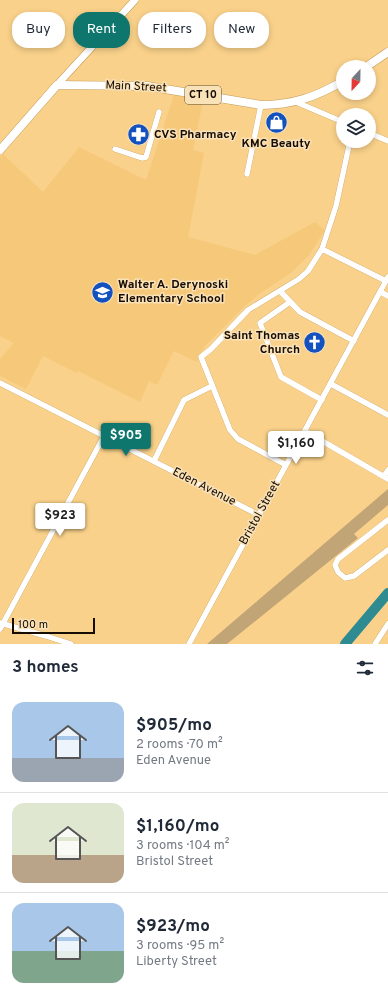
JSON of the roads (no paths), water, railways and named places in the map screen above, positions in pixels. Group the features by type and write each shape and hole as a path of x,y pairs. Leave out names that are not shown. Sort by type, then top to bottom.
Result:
{"highway":[{"path":"376,60 388,52"},
{"name":"Main Street","path":"57,85 147,86 261,105 296,102 316,96 336,85"},
{"path":"0,150 57,85"}],"main road":[{"path":"57,85 135,0"}],"street":[{"path":"296,102 336,119"},
{"path":"247,174 261,105"},
{"path":"115,149 142,158 146,157 159,112"},
{"path":"376,136 388,141"},
{"path":"286,465 238,439 230,430 201,357 211,349 248,310 300,279 308,271 322,249 336,206 348,148"},
{"path":"322,249 387,279"},
{"name":"Bristol Street","path":"189,644 387,279"},
{"path":"280,291 300,312 354,341"},
{"path":"381,292 388,296"},
{"path":"290,302 260,323 281,377 322,400"},
{"name":"Eden Avenue","path":"0,383 259,515"},
{"path":"331,384 388,416"},
{"path":"154,461 184,400 212,386"},
{"path":"305,431 386,477 388,470"},
{"path":"71,644 1,625 104,436"},
{"path":"388,520 338,559 335,566 338,572 345,578 354,576 388,550"},
{"path":"374,644 388,624"}],"waterway":[{"path":"345,644 388,593"}],"place":[{"name":"KMC Beauty","path":"276,123"},
{"name":"CVS Pharmacy","path":"139,135"},
{"name":"Walter A. Derynoski Elementary School","path":"102,292"},
{"name":"Saint Thomas Church","path":"315,343"}]}
